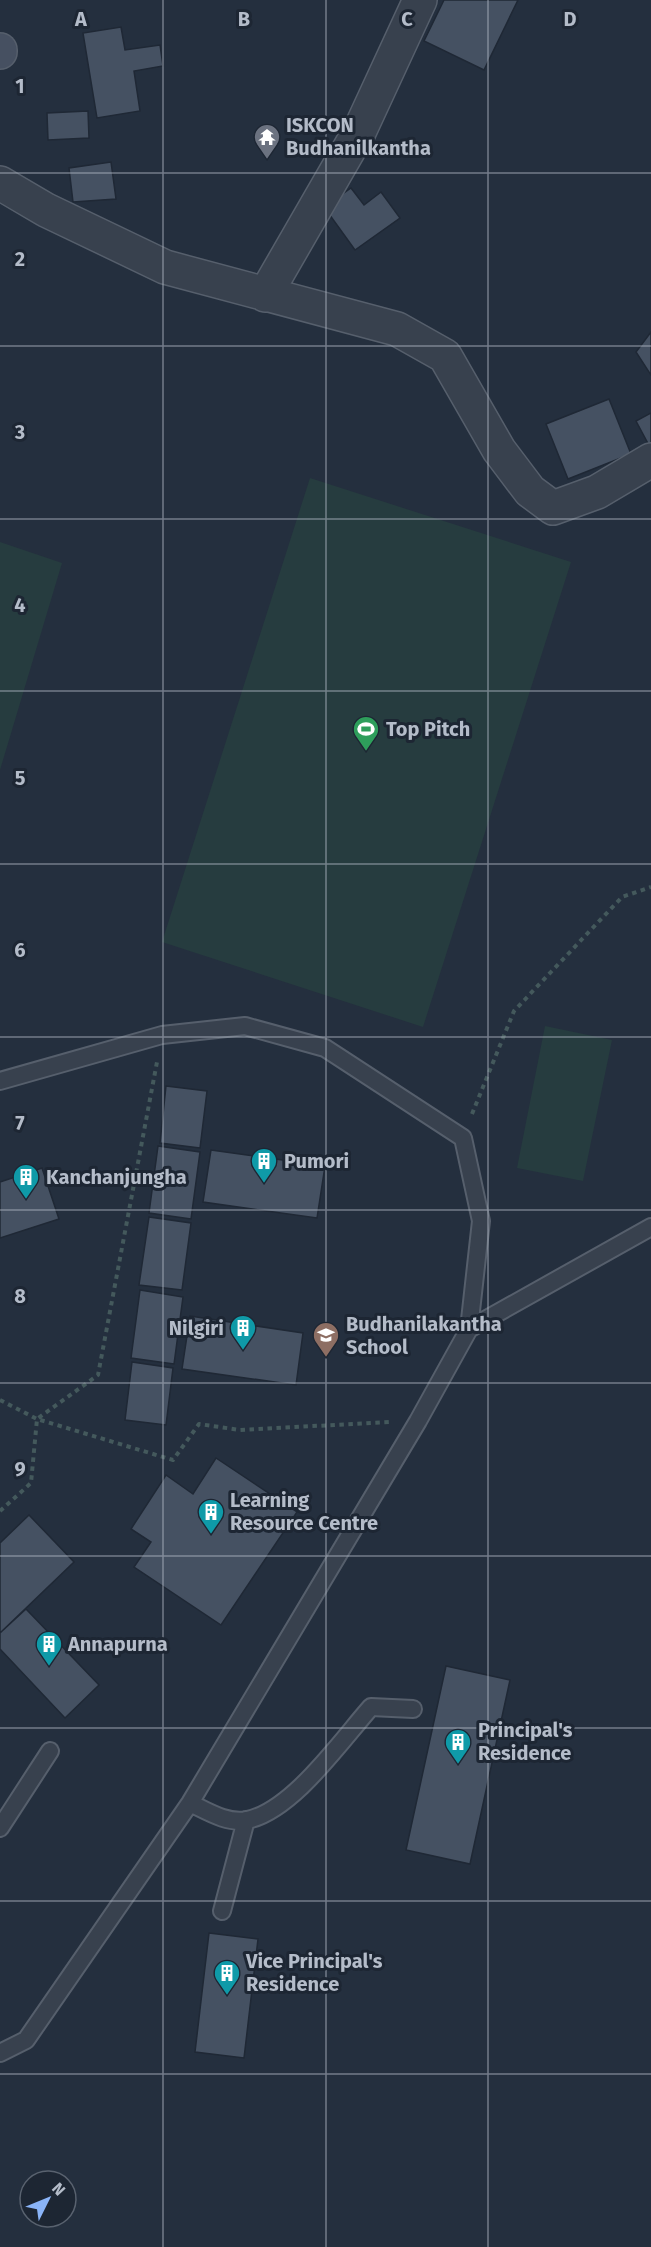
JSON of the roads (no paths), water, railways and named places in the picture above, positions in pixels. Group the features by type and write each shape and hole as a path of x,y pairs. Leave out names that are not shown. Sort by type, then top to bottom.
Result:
{"street":[{"path":"265,295 359,132 420,0"},
{"path":"0,183 46,210 165,267 397,329 445,356 499,450 530,491 553,508 597,492 651,460"}],"lane":[{"path":"0,1081 162,1035 245,1026 325,1048 463,1138 481,1221 469,1329 418,1421 190,1803 26,2040 0,2053"},
{"path":"469,1329 651,1227"},
{"path":"190,1803 220,1817 246,1820 287,1801 371,1707 413,1709"},
{"path":"0,1828 50,1751"},
{"path":"222,1911 246,1820"}],"place":[{"name":"ISKCON Budhanilkantha","path":"267,160"},
{"name":"Top Pitch","path":"366,752"},
{"name":"Pumori","path":"264,1184"},
{"name":"Kanchanjungha","path":"26,1200"},
{"name":"Nilgiri","path":"243,1351"},
{"name":"Budhanilakantha School","path":"326,1358"},
{"name":"Learning Resource Centre","path":"211,1535"},
{"name":"Annapurna","path":"49,1667"},
{"name":"Principal's Residence","path":"458,1765"},
{"name":"Vice Principal's Residence","path":"227,1996"}]}
